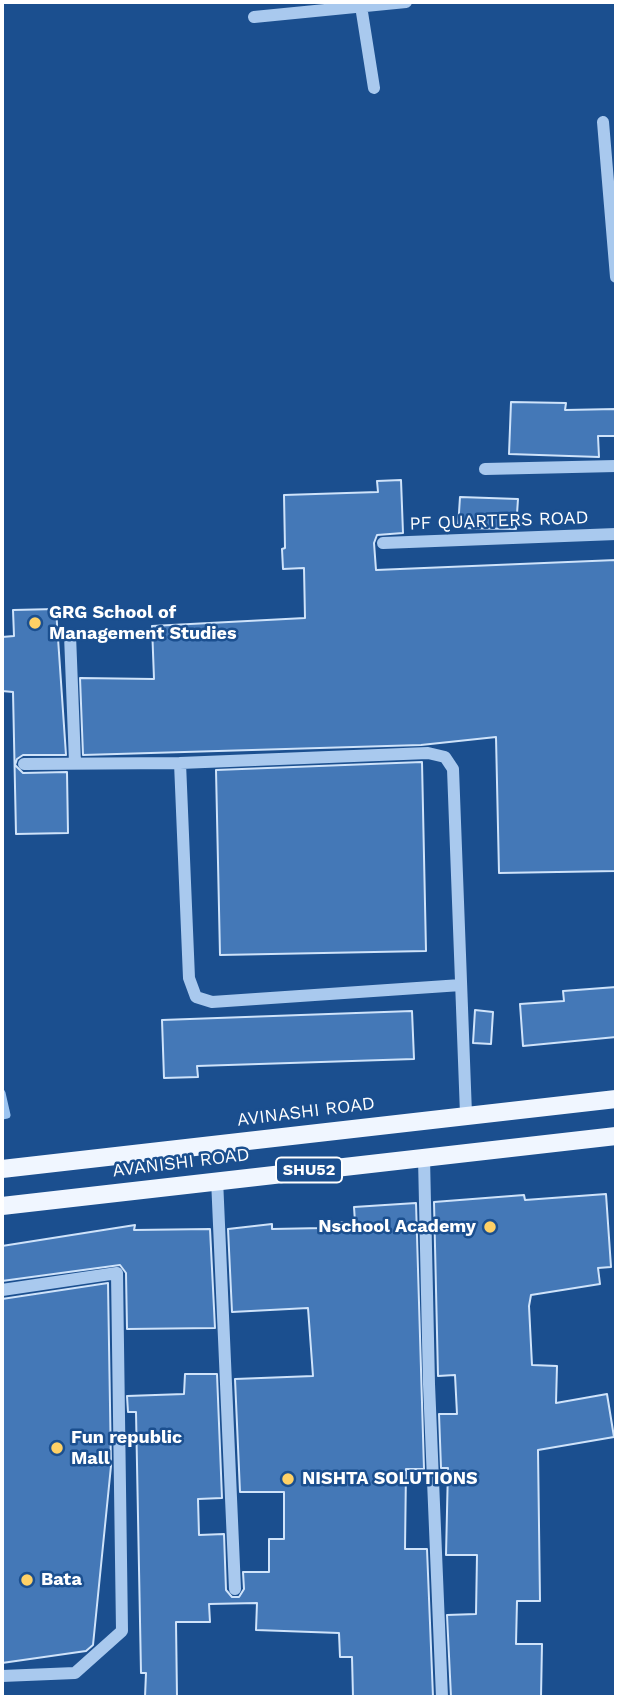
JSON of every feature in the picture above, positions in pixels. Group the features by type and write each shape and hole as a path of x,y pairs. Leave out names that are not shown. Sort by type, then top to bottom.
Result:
{"main road":[{"name":"AVINASHI ROAD","path":"2,1169 616,1099"},
{"name":"AVANISHI ROAD","path":"2,1206 217,1179 616,1136"}],"street":[{"path":"254,17 340,5 406,2"},
{"path":"361,6 374,88"},
{"path":"603,122 616,277"},
{"path":"485,470 616,466"},
{"name":"PF QUARTERS ROAD","path":"383,543 616,534"},
{"path":"70,635 75,763"},
{"path":"24,764 180,763 428,753 445,757 453,769 466,1114"},
{"path":"180,763 189,978 196,997 212,1002 461,985"},
{"path":"424,1158 429,1384 442,1697"},
{"path":"217,1179 235,1589"},
{"path":"2,1290 117,1273 122,1631 75,1672 2,1676"}],"building":[{"path":"511,402 566,403 565,410 616,409 616,436 598,436 599,457 509,454"},
{"path":"401,480 403,533 377,535 374,543 376,570 616,560 616,871 499,873 496,737 421,745 83,755 80,678 154,679 152,626 305,618 304,568 283,569 284,495 378,492 377,481"},
{"path":"460,497 518,499 516,529 458,528"},
{"path":"56,609 66,755 23,755 17,759 15,765 23,773 67,772 68,833 16,834 13,692 2,691 2,637 14,636 13,610"},
{"path":"422,762 426,951 220,955 216,770"},
{"path":"616,987 616,1037 523,1046 520,1004 564,1001 563,991"},
{"path":"475,1010 493,1012 491,1044 473,1043"},
{"path":"412,1011 414,1059 197,1066 198,1077 164,1078 162,1020"},
{"path":"606,1194 611,1267 598,1268 600,1284 531,1295 529,1306 532,1365 557,1366 556,1403 607,1394 614,1437 538,1450 540,1601 517,1601 516,1644 542,1644 541,1697 451,1697 447,1615 476,1614 477,1555 446,1555 448,1468 441,1468 439,1414 457,1414 455,1375 438,1376 434,1202 524,1195 525,1200"},
{"path":"416,1203 424,1469 406,1469 405,1549 427,1549 433,1697 353,1697 352,1657 340,1657 339,1633 256,1630 257,1603 209,1604 210,1622 176,1622 177,1697 145,1697 146,1673 141,1673 136,1412 128,1412 127,1396 184,1394 185,1374 217,1374 222,1498 198,1499 199,1535 224,1534 226,1590 232,1597 239,1597 244,1589 243,1572 269,1572 269,1539 284,1539 284,1492 240,1492 235,1379 313,1376 308,1308 232,1312 228,1229 272,1224 272,1229 323,1228 323,1223 355,1222 354,1207"},
{"path":"135,1225 134,1230 210,1229 215,1328 127,1329 126,1273 120,1265 2,1281 2,1246"},
{"name":"Fun republic Mall","path":"108,1283 111,1466 93,1645 86,1651 2,1663 2,1299"}],"waterway":[{"path":"2,1093 7,1115 2,1116"}],"place":[{"name":"GRG School of Management Studies","path":"35,623"},
{"name":"Nschool Academy","path":"490,1227"},
{"name":"Fun republic Mall","path":"57,1448"},
{"name":"NISHTA SOLUTIONS","path":"288,1479"},
{"name":"Bata","path":"27,1580"}]}
